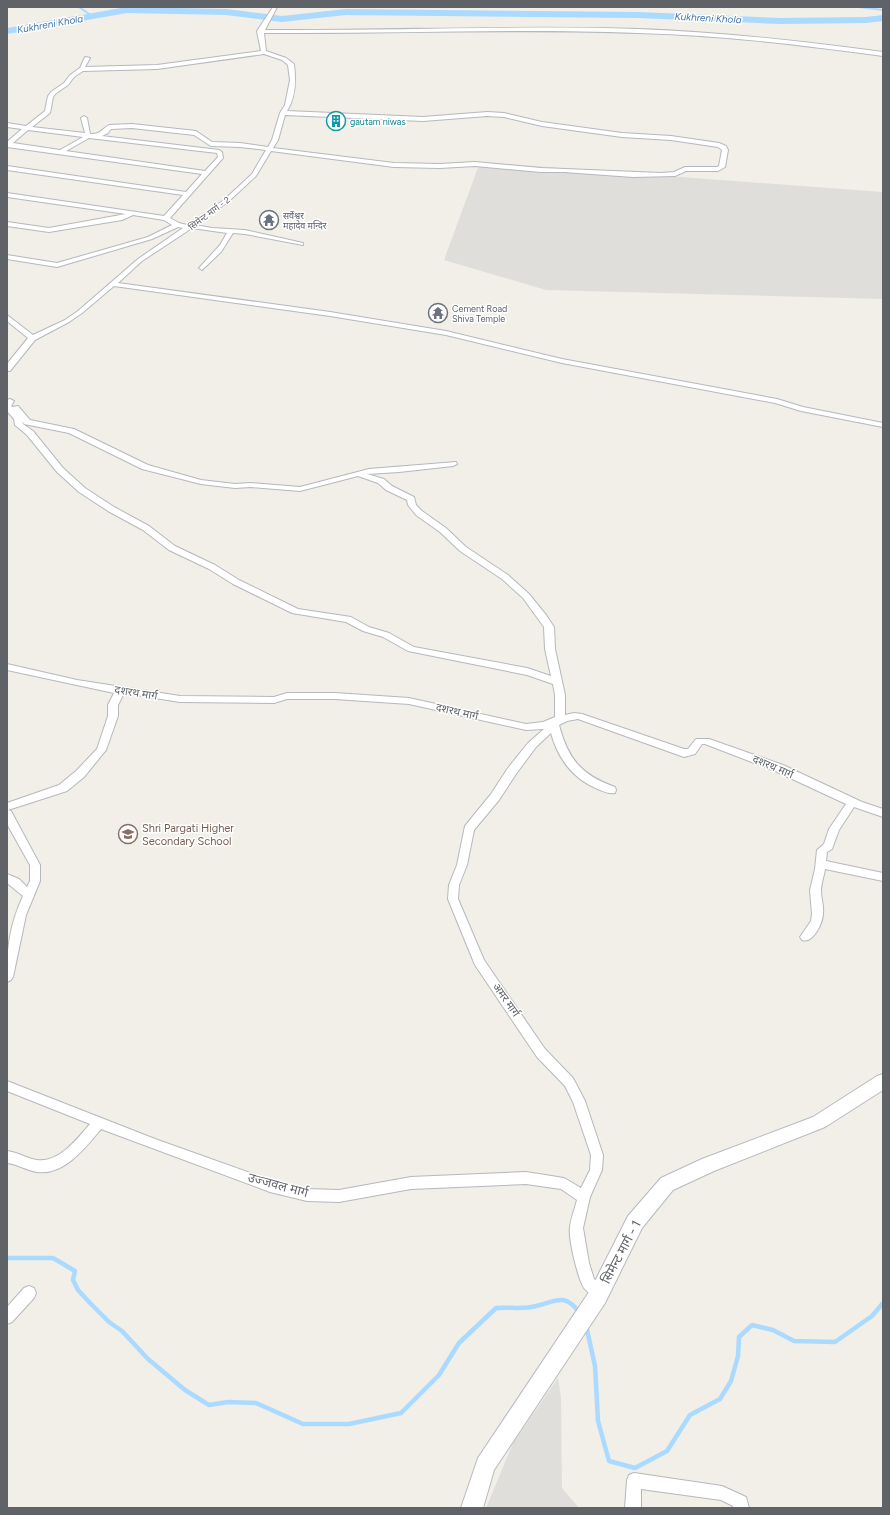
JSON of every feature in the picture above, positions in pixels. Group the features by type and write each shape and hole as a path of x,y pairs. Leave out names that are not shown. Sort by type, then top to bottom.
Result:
{"street":[{"path":"82,69 157,68 264,52 260,31 275,7"},
{"path":"260,31 352,32 516,30 670,32 827,46 883,54"},
{"name":"सिमेन्ट मार्ग - 2","path":"7,369 32,338 67,321 80,312 140,260 226,201 254,175 275,140 283,113 288,105 294,80 291,64 284,59 264,52"},
{"path":"7,144 48,112 50,97 53,93 66,84 72,76 82,69 87,58"},
{"path":"97,136 104,134 109,127 132,126 196,133 210,144 240,145 269,150 394,165 440,166 475,164 633,176 675,174 685,169 718,169 722,167 725,150 724,147 719,145 670,138 622,135 542,124 504,115 487,114 423,119 283,113"},
{"path":"84,118 88,136"},
{"path":"7,125 219,152 221,157 166,218"},
{"path":"60,152 88,136"},
{"path":"7,144 206,173"},
{"path":"7,168 187,194"},
{"path":"7,195 166,218 177,225 191,226 202,229 245,232 301,244"},
{"path":"7,224 49,230 122,218 132,214"},
{"path":"7,257 47,264 56,264 150,238 177,225"},
{"path":"202,268 225,243 231,231"},
{"path":"113,284 330,314 446,333 562,361 777,401 801,408 883,425"},
{"path":"7,316 32,338"},
{"path":"8,399 27,422 71,430 145,467 201,482 235,486 251,485 300,489 368,471 398,470 453,464"},
{"path":"8,399 7,406 18,419 19,425 30,433 53,462 74,484 111,509 146,528 172,548 212,567 236,582 295,611 303,614 348,619 366,629 386,635 411,649 497,666 512,667 550,678 556,682"},
{"path":"359,474 381,481 389,488 411,499 412,505 419,513 443,530 463,549 505,577 526,596 543,617 549,627 550,649 556,682 560,694 557,738 573,769 601,787 611,790"},
{"name":"दशरथ मार्ग","path":"7,667 77,683 180,699 274,700 287,696 335,696 410,701 526,727 544,726 569,716 579,716 684,753 691,752 699,741 706,741 779,768 852,802 883,813"},
{"path":"7,807 63,788 102,750 113,716 114,705 119,693 117,690"},
{"name":"अमर मार्ग","path":"557,722 532,745 512,771 495,797 469,829 462,865 454,885 453,899 479,962 541,1053 569,1082 579,1101 597,1155 596,1170 584,1197 576,1228 582,1263 589,1284 598,1294"},
{"path":"806,937 816,922 818,914 815,890 821,864 822,850 828,846 834,829 852,802"},
{"path":"7,814 35,865 36,881 20,914 8,971"},
{"path":"821,864 883,877"},
{"path":"7,878 15,882 29,895"},
{"name":"सिमेन्ट मार्ग - 1","path":"472,1508 485,1465 598,1294 635,1222 667,1184 708,1165 820,1122 883,1081"},
{"name":"उज्जवल मार्ग","path":"7,1086 270,1186 307,1195 339,1196 411,1183 526,1178 564,1184 584,1197"},
{"path":"7,1158 39,1166 56,1162 83,1142 99,1122"},
{"path":"7,1317 29,1293"},
{"path":"633,1508 634,1480 722,1493 741,1502 741,1508"}],"shaded area":[{"path":"480,162 883,192 883,299 546,290 444,260"},
{"path":"558,1378 561,1398 562,1488 579,1508 486,1508 513,1443"}],"waterway":[{"path":"79,7 92,16"},
{"path":"859,7 883,10"},
{"name":"Kukhreni Khola","path":"7,31 127,10 226,12 282,19 346,12 638,15 780,21 866,20 883,18"},
{"path":"7,1258 53,1258 75,1271 73,1280 78,1290 90,1303 109,1322 122,1331 148,1359 185,1390 209,1405 228,1402 256,1403 303,1424 349,1424 401,1413 439,1375 459,1343 496,1308 527,1308 562,1300 573,1305 579,1312"},
{"path":"586,1325 595,1366 598,1421 609,1461 635,1468 667,1451 690,1415 720,1399 731,1381 738,1356 739,1337 752,1325 773,1330 794,1341 835,1342 872,1316 883,1303"}],"place":[{"name":"gautam niwas","path":"336,121"},
{"name":"सर्वेश्वर महादेव मन्दिर","path":"269,220"},
{"name":"Cement Road Shiva Temple","path":"438,313"},
{"name":"Shri Pargati Higher Secondary School","path":"128,834"}]}
